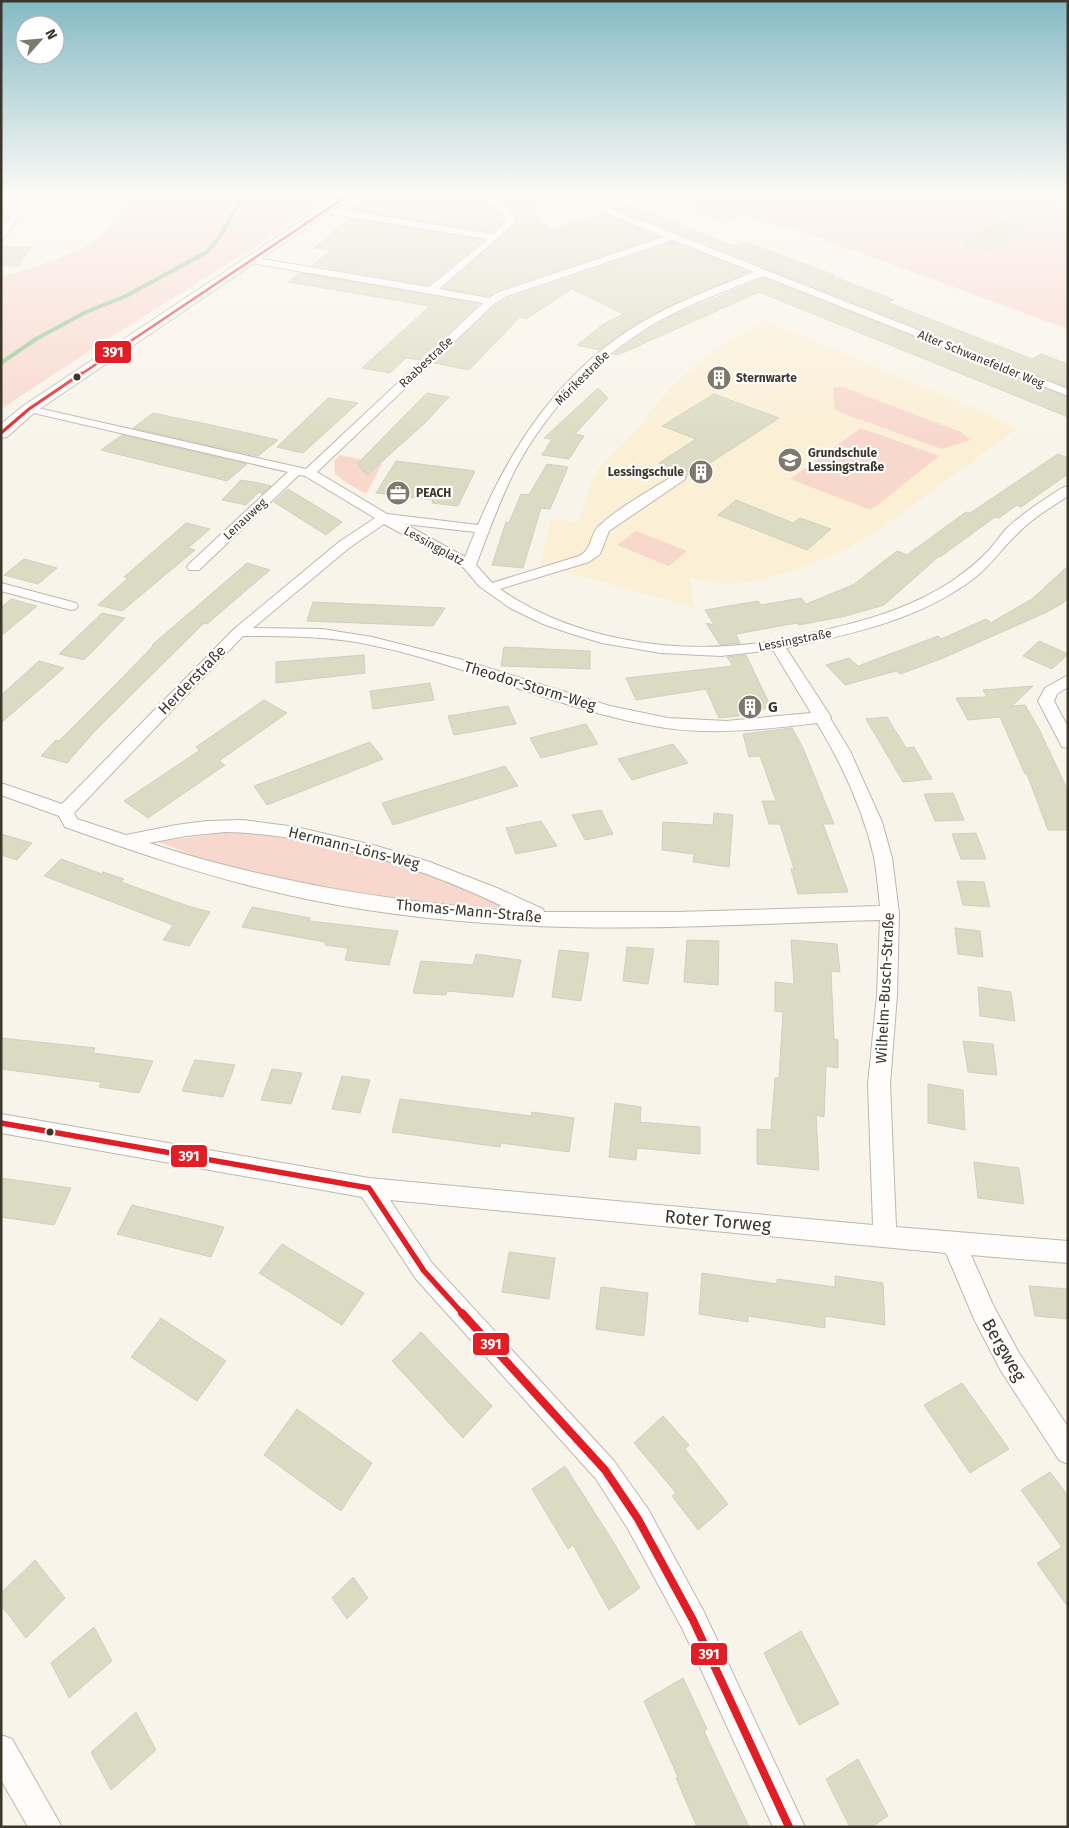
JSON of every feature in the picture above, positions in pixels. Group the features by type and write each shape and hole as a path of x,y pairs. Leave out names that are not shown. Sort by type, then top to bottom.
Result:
{"main road":[{"path":"1,433 29,409 225,277"},
{"path":"1,423 29,409"}],"street":[{"path":"351,277 491,301"},
{"path":"430,291 446,277"},
{"name":"Raabestraße","path":"309,473 491,301 503,294 552,277"},
{"name":"Mörikestraße","path":"482,529 510,470 537,425 593,363 627,336 656,318 689,302 751,277"},
{"name":"Alter Schwanefelder Weg","path":"777,277 1068,393"},
{"path":"29,409 309,473 378,514"},
{"name":"Lenauweg","path":"194,567 296,471"},
{"path":"490,588 584,559 593,554 603,529 680,477"},
{"name":"Lessingstraße","path":"469,565 474,574 490,588 511,603 534,615 570,628 619,641 691,650 745,649 777,645 867,624 923,603 946,590 984,563 1011,532 1034,513 1068,490"},
{"name":"Lessingplatz","path":"378,514 482,529 469,565 378,514"},
{"name":"Herderstraße","path":"65,812 239,632 344,545 378,514"},
{"path":"1,587 71,606"},
{"name":"Theodor-Storm-Weg","path":"239,632 311,633 370,640 504,678 586,704 668,723 738,725 823,717"},
{"name":"Wilhelm-Busch-Straße","path":"777,645 842,750 873,822 883,858 890,913 887,995 879,1084 885,1237"},
{"path":"1068,680 1050,691 1046,701 1068,743"},
{"path":"1,789 65,812"},
{"name":"Thomas-Mann-Straße","path":"65,812 71,823 125,842 236,875 338,898 466,914 672,921 890,913"},
{"name":"Hermann-Löns-Weg","path":"125,842 207,827 239,826 304,833 422,865 468,882 544,918"},
{"name":"Roter Torweg","path":"1,1123 369,1188 885,1237 1068,1252"},
{"path":"369,1188 424,1271 605,1470 638,1519 693,1620 789,1827"},
{"name":"Bergweg","path":"953,1242 984,1314 1010,1362 1068,1451"},
{"path":"1,1750 46,1827"}],"shaded area":[{"path":"1,277 206,277 103,342 1,409"},
{"path":"927,277 1068,277 1068,329"},
{"name":"Grundschule Lessingstraße","path":"764,320 1007,422 1016,429 894,519 847,549 804,567 753,582 722,584 689,577 695,608 541,565 550,519 578,522 591,483 600,467 641,424 669,389 706,356"},
{"path":"840,386 961,432 970,440 942,449 839,412 835,409 833,389"},
{"path":"861,428 939,456 871,510 790,479"},
{"path":"340,455 382,464 366,494 335,474 334,461"},
{"path":"636,531 687,551 669,566 617,545"},
{"path":"233,831 315,839 451,880 503,902 502,907 417,903 336,890 283,879 205,859 159,842"}],"building":[{"path":"294,277 325,277 479,304 419,360 406,358 390,373 362,368 430,306 288,282"},
{"path":"383,277 438,277 428,285"},
{"path":"455,277 537,277 498,290 489,296 443,288"},
{"path":"569,277 737,277 665,308 622,333 599,350 577,345 605,323 624,314 572,289 526,319 520,317 469,370 434,363 496,305 508,298"},
{"path":"790,277 835,277 894,300 887,302 1032,359 1041,354 1068,364 1068,387"},
{"path":"763,278 1068,398 1068,417 759,292 618,355 614,354 638,336 672,316"},
{"path":"598,388 608,398 575,434 584,436 569,459 542,455 552,439 544,438"},
{"path":"427,393 449,397 426,422 367,475 357,464"},
{"path":"714,394 779,418 690,476 659,463 696,439 662,426"},
{"path":"328,398 358,403 303,453 277,447"},
{"path":"153,413 278,440 258,456 133,428"},
{"path":"122,435 247,464 227,481 101,450"},
{"path":"1058,454 1068,458 1068,474 1021,507 1017,505 999,518 995,517 938,557 884,605 846,616 736,634 740,643 720,645 706,623 714,625 705,610 758,601 761,605 801,598 806,604 853,585 897,551 907,555 966,512 970,513"},
{"path":"396,461 475,471 458,506 432,503 433,500 376,493"},
{"path":"547,464 568,467 550,509 541,508 523,568 492,565 506,522 509,523 521,494 529,495"},
{"path":"241,480 271,486 262,494 259,492 246,505 222,500"},
{"path":"288,489 342,522 326,535 274,502"},
{"path":"736,500 793,523 800,518 831,529 807,550 718,515"},
{"path":"186,523 210,529 188,548 195,550 122,611 98,605 128,578 124,577"},
{"path":"24,559 57,568 38,584 4,575"},
{"path":"247,563 270,570 207,624 204,623 94,732 67,763 41,756 56,740 59,741 117,683 154,645 152,645"},
{"path":"1068,566 1068,598 1063,603 1047,612 941,659 900,674 896,671 845,685 826,665 849,658 858,666 938,636 941,639 986,619 993,624 992,622 1032,599"},
{"path":"11,599 37,606 1,636 1,608"},
{"path":"313,602 445,608 433,626 307,621"},
{"path":"102,613 125,618 84,660 59,654"},
{"path":"1039,641 1068,654 1052,669 1023,656"},
{"path":"504,647 590,651 590,669 501,666"},
{"path":"364,655 365,673 276,683 276,662"},
{"path":"746,655 771,707 738,716 719,718 706,689 636,700 626,678 733,666 727,657"},
{"path":"39,661 64,668 1,723 1,695"},
{"path":"430,683 434,700 373,709 370,691"},
{"path":"1033,686 1012,706 1025,705 1039,729 1068,791 1068,830 1048,830 1027,774 1025,774 1000,717 968,720 956,698 987,697 983,690"},
{"path":"264,700 287,713 219,761 225,765 148,818 124,801 200,750 196,747"},
{"path":"508,706 516,724 454,735 448,716"},
{"path":"887,717 906,748 914,747 932,779 903,782 866,719"},
{"path":"586,724 598,744 541,758 530,738"},
{"path":"792,728 803,748 834,824 823,824 848,892 798,894 791,869 794,869 780,824 769,824 762,801 776,801 760,756 749,757 743,734"},
{"path":"370,742 383,759 267,805 254,786"},
{"path":"673,744 688,763 632,780 618,759"},
{"path":"505,766 518,786 393,825 382,803"},
{"path":"953,793 964,820 935,821 924,794"},
{"path":"601,810 613,834 585,840 572,815"},
{"path":"714,813 733,815 729,867 693,862 694,854 662,850 663,822 713,825"},
{"path":"541,821 557,846 516,854 506,828"},
{"path":"976,833 986,859 961,859 952,834"},
{"path":"1,834 32,843 17,860 1,855"},
{"path":"61,859 102,874 103,872 124,879 121,882 210,912 189,946 163,940 173,925 44,876"},
{"path":"957,881 984,882 990,907 963,905"},
{"path":"252,907 310,918 309,921 398,931 389,965 345,960 348,948 325,945 325,942 242,927"},
{"path":"955,928 980,931 983,957 958,954"},
{"path":"687,940 719,941 718,985 684,982"},
{"path":"791,940 837,944 840,972 831,971 834,1039 838,1040 838,1068 826,1066 824,1117 816,1115 819,1170 757,1164 757,1129 771,1130 775,1078 779,1078 783,1012 775,1011 775,982 794,984"},
{"path":"627,947 654,949 648,984 623,981"},
{"path":"559,950 589,953 581,1001 552,997"},
{"path":"476,954 521,960 513,997 447,991 446,995 413,993 421,961 473,965"},
{"path":"978,987 1011,992 1015,1021 980,1016"},
{"path":"1,1038 95,1048 93,1053 153,1061 139,1093 99,1087 101,1082 1,1069"},
{"path":"963,1041 993,1044 997,1075 968,1072"},
{"path":"195,1060 235,1065 223,1097 182,1091"},
{"path":"272,1069 302,1073 291,1104 261,1100"},
{"path":"342,1076 370,1080 360,1113 332,1109"},
{"path":"928,1084 963,1090 965,1130 928,1123"},
{"path":"400,1099 531,1116 532,1112 574,1118 569,1152 501,1143 500,1147 392,1132"},
{"path":"615,1103 641,1107 640,1122 700,1127 700,1154 637,1148 636,1160 609,1157"},
{"path":"974,1162 1019,1168 1024,1204 978,1198"},
{"path":"1,1178 71,1188 54,1225 1,1217"},
{"path":"132,1205 224,1227 211,1257 117,1234"},
{"path":"282,1244 364,1293 342,1325 259,1273"},
{"path":"509,1252 555,1258 549,1299 502,1292"},
{"path":"702,1273 777,1284 777,1279 835,1287 835,1276 883,1283 885,1325 825,1316 825,1328 748,1316 748,1322 699,1314"},
{"path":"1029,1286 1068,1289 1068,1319 1035,1316"},
{"path":"601,1287 648,1293 644,1336 596,1329"},
{"path":"161,1318 226,1361 197,1401 131,1357"},
{"path":"421,1332 492,1406 463,1438 392,1361"},
{"path":"962,1383 1009,1449 970,1473 924,1405"},
{"path":"297,1409 372,1463 341,1511 264,1455"},
{"path":"663,1416 689,1445 685,1449 728,1504 698,1530 672,1496 676,1493 634,1443"},
{"path":"565,1466 640,1588 609,1610 573,1545 568,1549 532,1489"},
{"path":"1050,1472 1068,1496 1068,1607 1037,1563 1062,1547 1021,1490"},
{"path":"35,1560 65,1598 26,1638 1,1605 1,1593"},
{"path":"353,1577 368,1598 347,1619 332,1598"},
{"path":"94,1627 112,1661 69,1698 51,1663"},
{"path":"801,1631 839,1704 799,1725 764,1653"},
{"path":"683,1678 707,1729 704,1731 749,1827 697,1827 676,1778 678,1777 644,1701"},
{"path":"136,1712 156,1750 111,1790 91,1752"},
{"path":"858,1759 888,1816 872,1827 850,1827 826,1779"}],"waterway":[{"path":"1,363 36,339 86,312 126,296 160,277"}],"transit line":[{"name":"391","path":"1,433 29,409 226,277"},
{"name":"391","path":"1,1123 369,1188 424,1271 605,1470 638,1519 693,1620 789,1827"}],"place":[{"name":"Sternwarte","path":"719,378"},
{"name":"Grundschule Lessingstraße","path":"790,460"},
{"name":"Lessingschule","path":"701,472"},
{"name":"PEACH","path":"398,493"},
{"name":"G","path":"750,707"}]}
